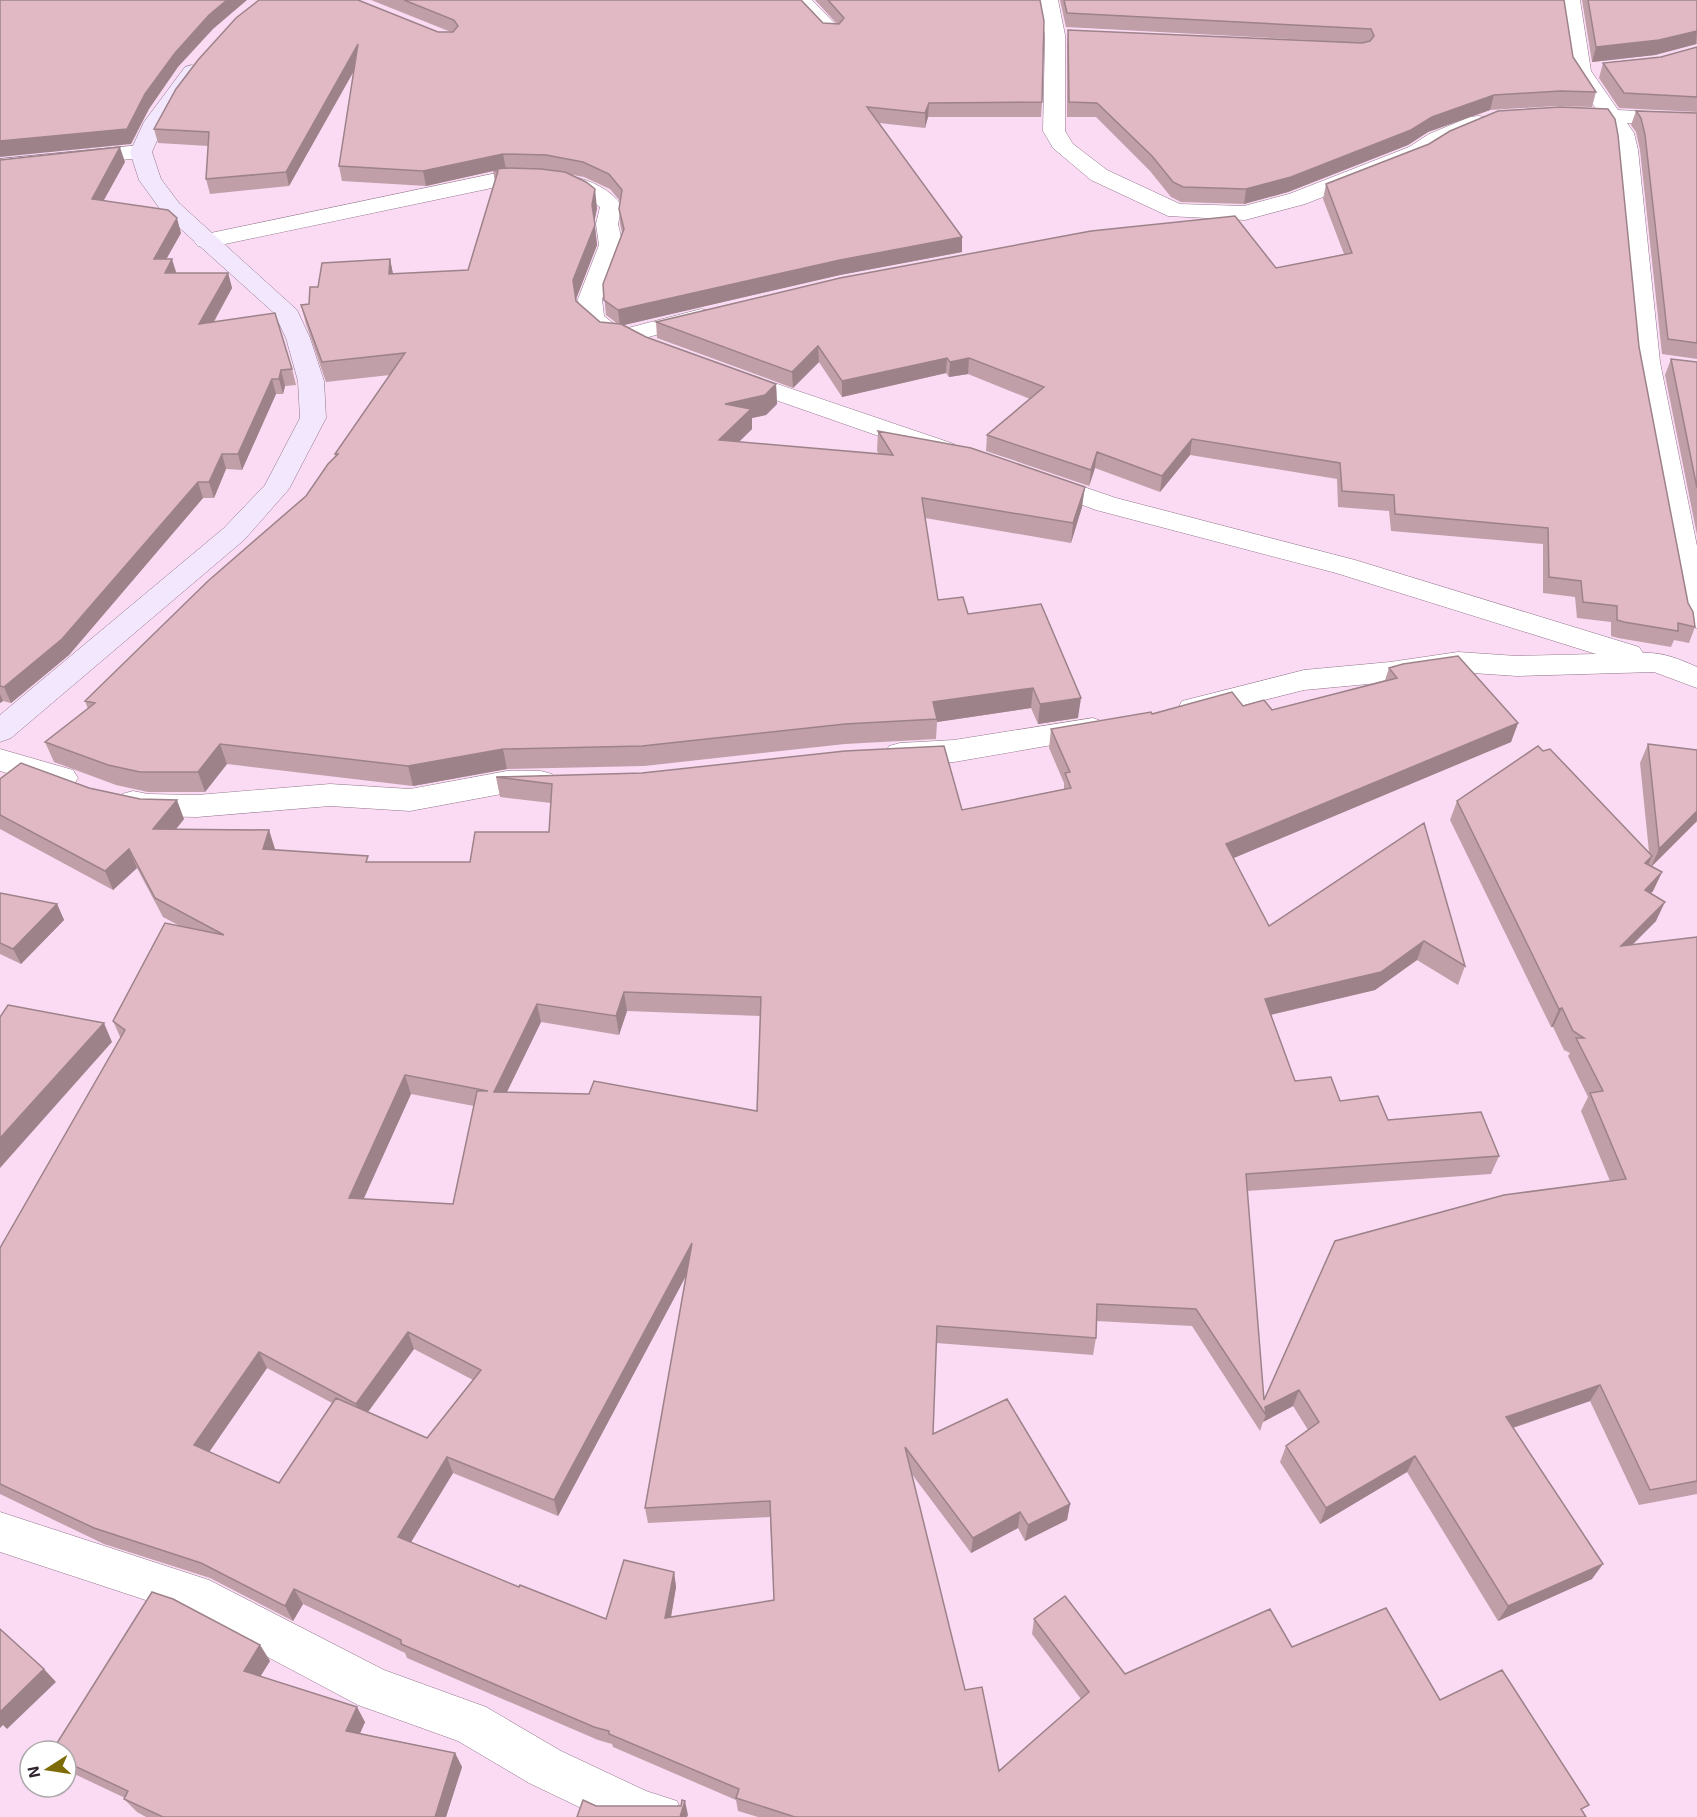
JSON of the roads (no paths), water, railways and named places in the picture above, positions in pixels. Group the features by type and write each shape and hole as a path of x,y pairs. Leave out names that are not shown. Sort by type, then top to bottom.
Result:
{"main road":[{"path":"0,731 234,534 276,489 313,418 310,381 298,338 285,310 171,208 150,180 141,152 155,122 209,52"}],"street":[{"path":"801,0 832,32"},
{"path":"1048,0 1055,36 1054,131 1064,148 1099,175 1160,205 1176,210 1217,214 1245,213 1297,200 1417,152 1437,139 1475,123 1501,117"},
{"path":"1570,0 1592,70 1612,117 1623,133 1627,150 1697,619"},
{"path":"1055,36 1078,36"},
{"path":"1545,114 1697,120"},
{"path":"0,166 141,152"},
{"path":"206,241 506,178 558,181 581,186 606,200 610,206 607,224 611,245 590,299 592,319 613,335 629,335 722,312"},
{"path":"1160,225 1217,214"},
{"path":"629,335 658,350"},
{"path":"716,370 756,387 971,458"},
{"path":"1023,474 1106,504 1345,566 1657,662 1697,678"},
{"path":"1165,715 1304,680 1390,672 1458,662 1517,666 1657,662"},
{"path":"867,755 954,751 1120,724"},
{"path":"0,760 65,779 98,793 148,805 197,806 330,795 410,800 507,782 564,781"},
{"path":"0,1532 194,1595 374,1689 470,1723 545,1767 643,1813 661,1817"}]}
